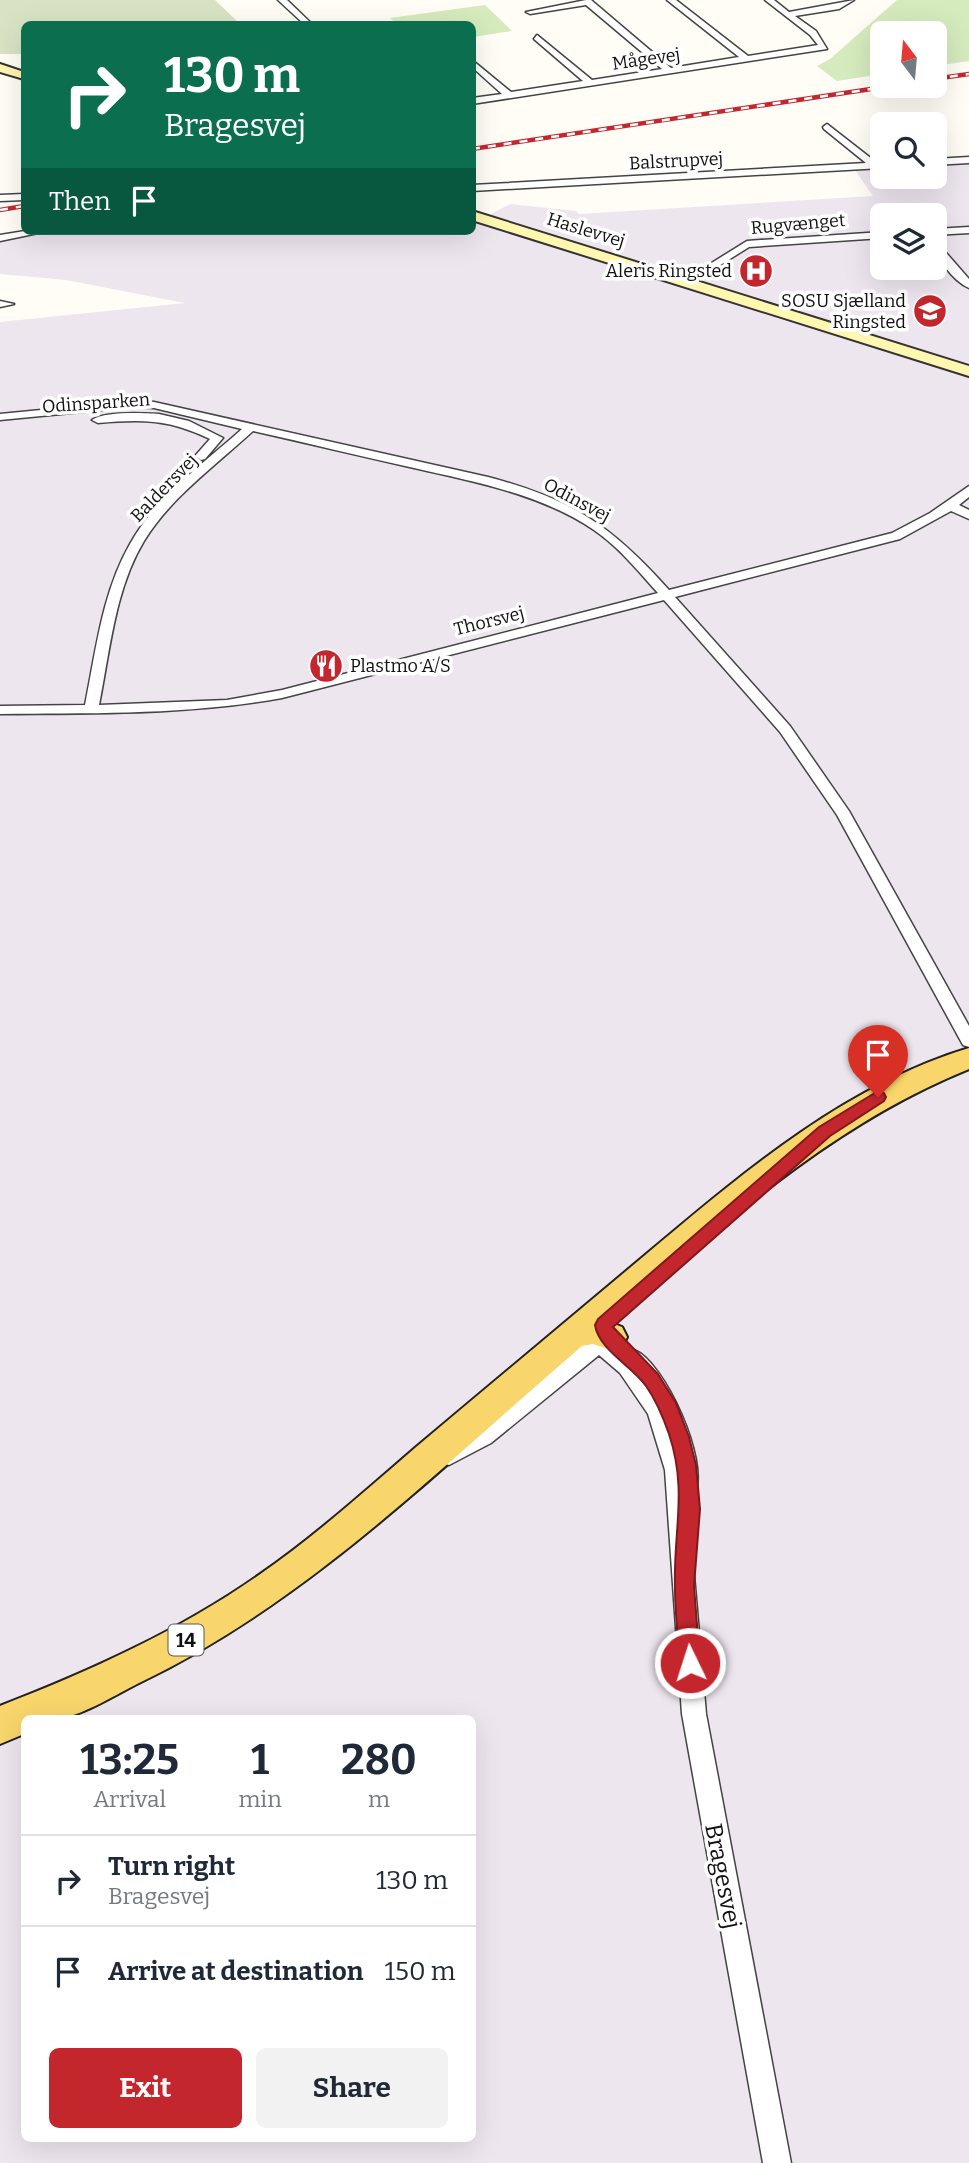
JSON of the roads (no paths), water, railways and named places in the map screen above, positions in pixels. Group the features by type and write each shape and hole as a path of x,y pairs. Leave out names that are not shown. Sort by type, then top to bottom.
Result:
{"main road":[{"name":"14","path":"27,1715 64,1701 173,1647 270,1588 595,1333 694,1232 824,1132 878,1097 969,1058"},
{"path":"354,1523 595,1333 824,1132"},
{"name":"14","path":"0,1725 21,1717"}],"street":[{"path":"282,0 306,21"},
{"path":"671,0 748,60"},
{"path":"769,0 789,15 836,7 850,0"},
{"path":"530,12 589,2 669,71"},
{"name":"Mågevej","path":"476,100 824,47 824,43 789,15"},
{"path":"537,37 590,83"},
{"path":"476,66 509,95"},
{"path":"0,68 21,75"},
{"path":"827,127 870,159"},
{"path":"947,161 969,160"},
{"name":"Balstrupvej","path":"476,188 870,165"},
{"path":"0,198 21,197"},
{"name":"Haslevvej","path":"476,216 969,371"},
{"path":"947,231 969,230"},
{"path":"0,238 21,235"},
{"name":"Rugvænget","path":"686,282 747,244 870,236"},
{"path":"947,260 969,285"},
{"name":"Odinsvej","path":"0,417 133,404 154,405 181,416 251,427 488,481 568,510 599,528 632,556 785,729 844,814 969,1041"},
{"name":"Odinsparken","path":"181,416 218,438 201,456"},
{"name":"Baldersvej","path":"91,708 121,575 136,542 162,510 251,427"},
{"name":"Thorsvej","path":"0,710 182,707 227,704 271,696 896,536 929,521 952,506 969,490"},
{"path":"952,506 969,514"},
{"name":"Bragesvej","path":"595,1333 652,1379 669,1409 686,1465 690,1509 684,1586 694,1714 778,2163"}],"railway":[{"path":"947,77 969,74"},
{"path":"476,148 870,89"},
{"path":"0,210 21,206"}],"place":[{"name":"Aleris Ringsted","path":"756,271"},
{"name":"SOSU Sjælland Ringsted","path":"930,311"},
{"name":"Plastmo A/S","path":"326,666"}]}
